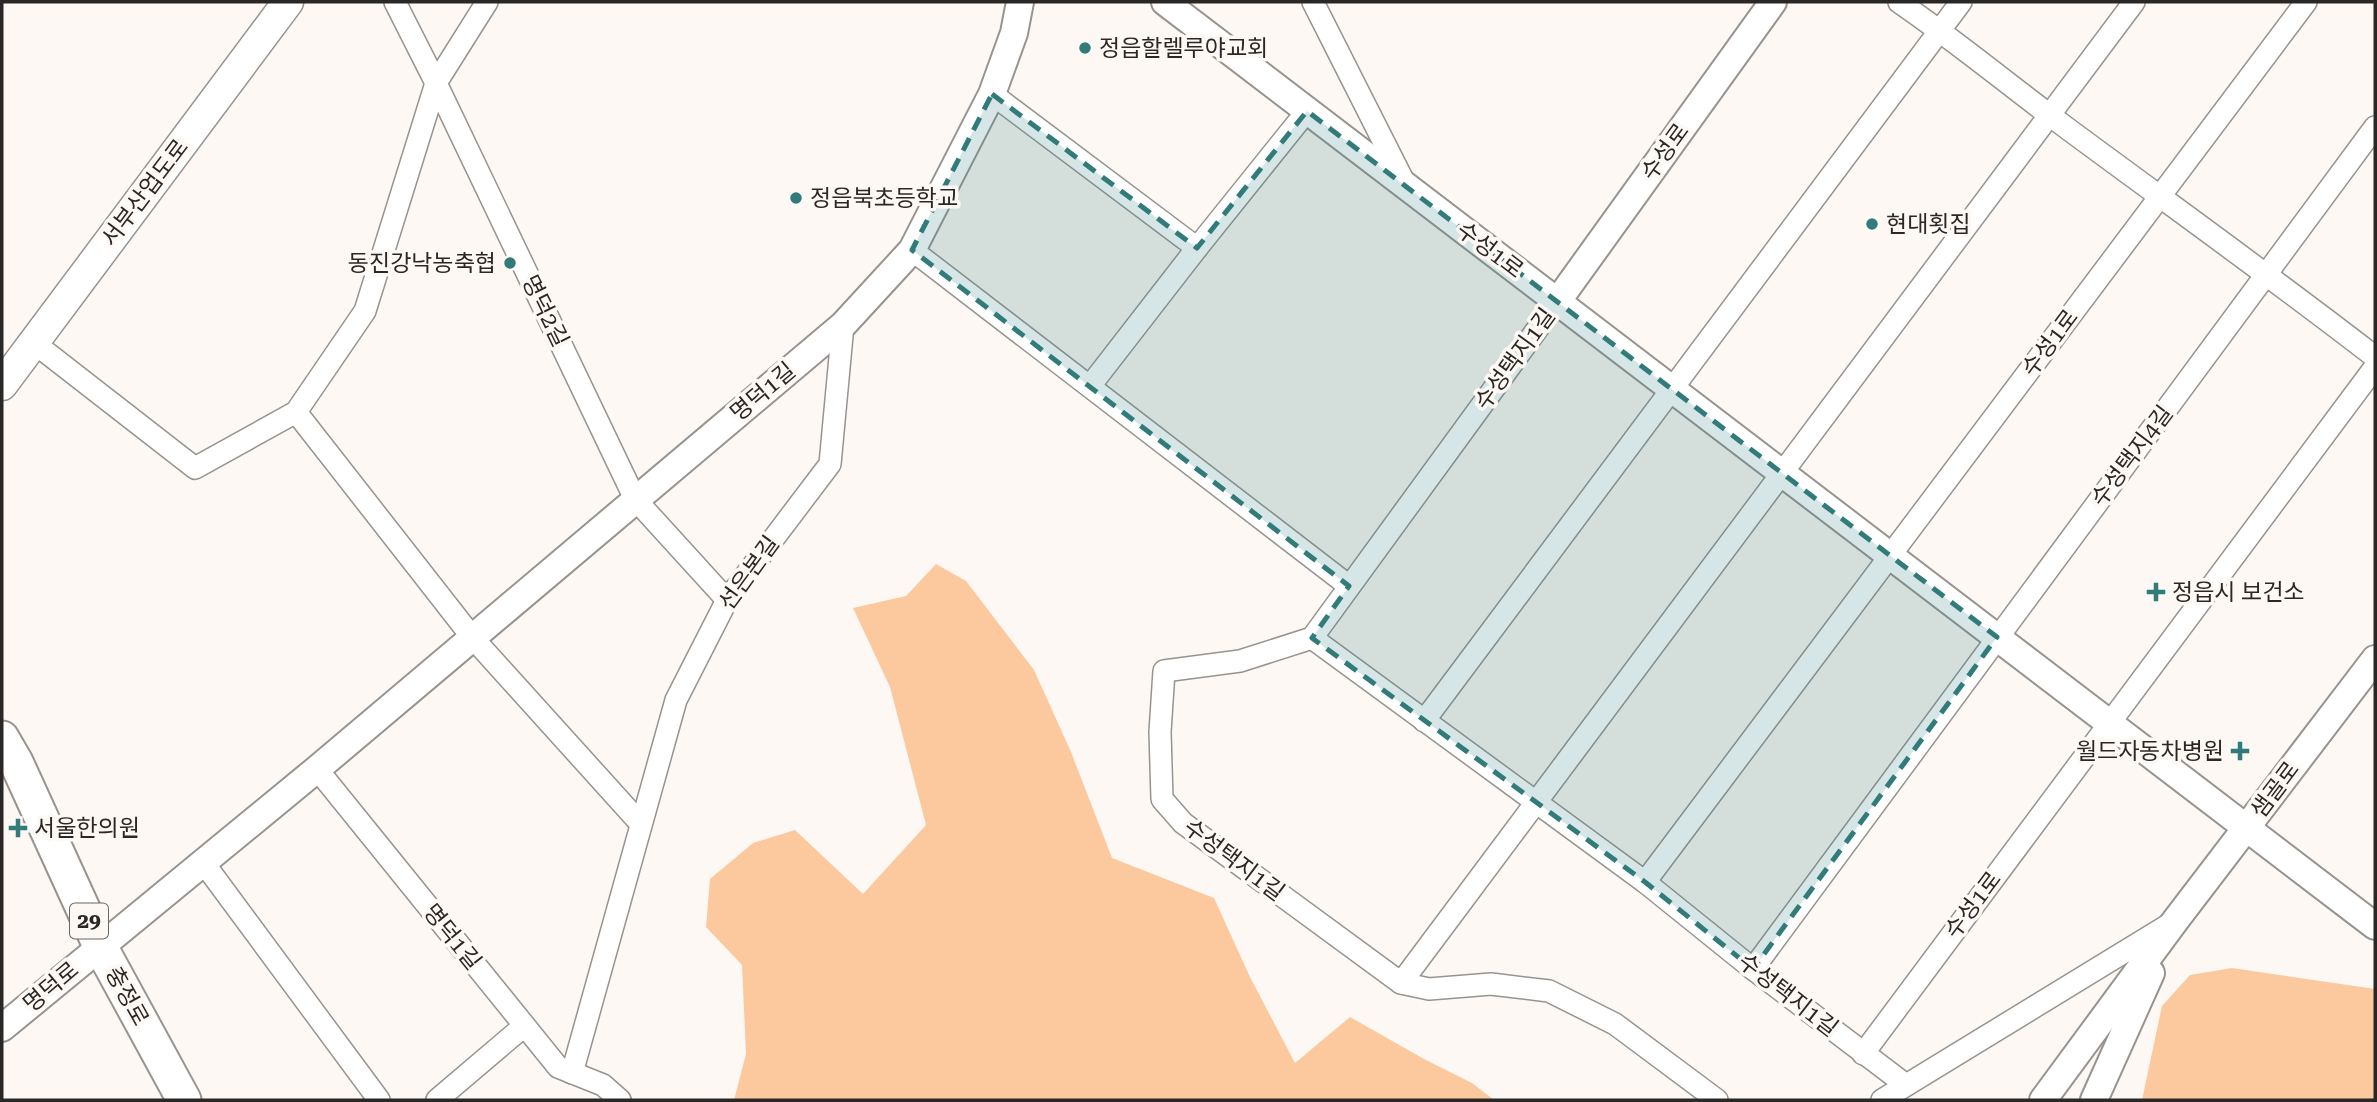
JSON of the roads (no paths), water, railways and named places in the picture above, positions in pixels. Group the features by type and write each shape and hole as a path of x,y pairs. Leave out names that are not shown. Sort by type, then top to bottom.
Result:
{"main road":[{"name":"서부산업도로","path":"2,385 288,2"},
{"name":"충정로","path":"2,738 16,762 100,946 184,1100"}],"street":[{"name":"명덕2길","path":"394,2 436,83 635,499 727,600"},
{"path":"33,342 194,468 296,412 365,311 436,83 487,2"},
{"name":"명덕1길","path":"100,946 317,769 843,326 912,250 992,94 1014,33 1020,2"},
{"name":"수성1로","path":"1165,2 2375,926"},
{"path":"1313,2 1406,186"},
{"name":"수성로","path":"1558,302 1773,2"},
{"path":"1899,2 2375,357"},
{"path":"1424,721 1961,2"},
{"path":"1401,983 2134,2"},
{"path":"2160,197 2306,2"},
{"path":"992,94 1197,248"},
{"path":"1090,386 1307,111"},
{"name":"수성택지4길","path":"1997,637 2375,127"},
{"name":"수성1로","path":"1645,882 2160,197"},
{"path":"912,250 1349,586"},
{"name":"수성택지1길","path":"1558,302 1312,638 1240,661 1164,671 1160,732 1162,799 1183,823 1401,983 1429,989 1490,984 1549,991 1615,1024 1717,1100"},
{"name":"선은본길","path":"572,1073 676,700 727,600 830,464 843,326"},
{"name":"수성1로","path":"1863,1054 2375,367"},
{"path":"296,412 471,637 640,823"},
{"path":"1753,969 1997,637"},
{"name":"수성택지1길","path":"1312,638 1645,882 1753,969 1906,1085"},
{"name":"샘골로","path":"2175,921 2375,659"},
{"name":"명덕1길","path":"317,769 558,1067 603,1085 620,1100"},
{"path":"204,862 379,1100"},
{"path":"1882,1100 2175,921"},
{"path":"2043,1100 2175,921"},
{"path":"2094,1100 2175,921"},
{"name":"명덕로","path":"2,1028 100,946"},
{"path":"437,1100 524,1026"}],"place":[{"name":"정읍할렐루야교회","path":"1085,48"},
{"name":"정읍북초등학교","path":"796,198"},
{"name":"현대횟집","path":"1872,224"},
{"name":"동진강낙농축협","path":"510,263"},
{"name":"정읍시 보건소","path":"2156,592"},
{"name":"월드자동차병원","path":"2240,751"},
{"name":"서울한의원","path":"18,828"}]}
